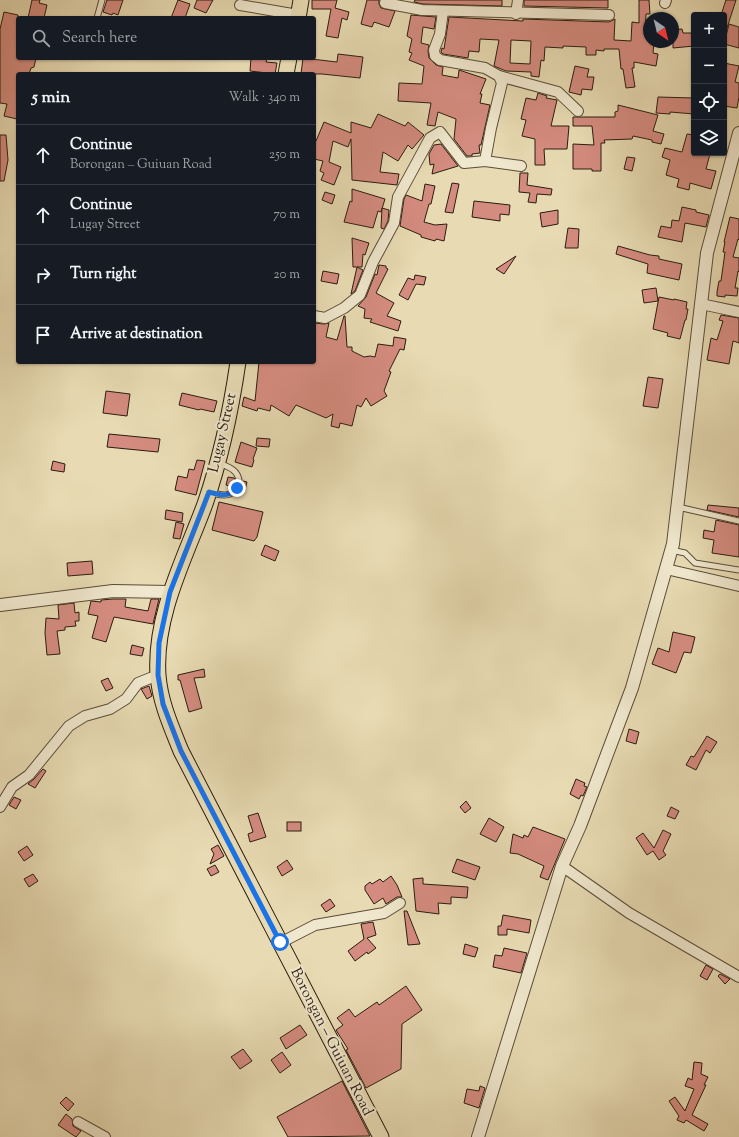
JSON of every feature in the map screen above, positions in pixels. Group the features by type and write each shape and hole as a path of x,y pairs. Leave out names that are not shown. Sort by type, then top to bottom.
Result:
{"main road":[{"path":"298,16 301,0"},
{"path":"286,72 289,60"},
{"name":"Lugay Street","path":"170,592 209,492 218,463 238,364"},
{"name":"Borongan – Guiuan Road","path":"170,592 159,643 158,675 163,704 181,751 380,1137"}],"street":[{"path":"386,0 385,3 422,10 516,14 609,15"},
{"path":"516,14 518,0"},
{"path":"240,5 298,16"},
{"path":"443,11 440,34 434,50 435,56 440,60 485,68 499,76 558,92 578,111"},
{"path":"485,161 502,83 499,76"},
{"path":"316,316 325,318 344,308 360,295 373,262 394,223 398,197 430,138 440,132 464,162 485,161 521,166"},
{"path":"478,1137 562,866 580,826 632,688 671,550 707,253 739,133"},
{"path":"701,304 739,312"},
{"path":"666,569 739,586"},
{"path":"0,605 113,591 170,592"},
{"path":"0,807 12,787 29,775 69,726 85,716 110,709 126,699 138,683 158,675"},
{"path":"562,866 629,913 739,977"},
{"path":"280,942 315,925 384,913 400,903"},
{"path":"78,1122 105,1137"}],"lane":[{"path":"98,16 102,0"},
{"path":"218,463 234,470 239,480"},
{"path":"209,492 227,495 231,494 237,488"},
{"path":"677,507 739,522"},
{"path":"671,550 685,553 695,562 739,570"}],"building":[{"path":"32,0 40,0 39,3 47,5 44,16 28,16"},
{"path":"107,0 123,0 118,15 103,12"},
{"path":"178,0 190,4 186,16 172,16"},
{"path":"197,0 213,0 206,13 194,8"},
{"path":"312,0 337,0 335,8 349,12 347,20 342,18 338,38 326,36 331,9 312,9"},
{"path":"367,0 379,0 381,8 395,11 389,27 374,22 372,27 361,24"},
{"path":"415,0 502,0 502,6 423,4 414,2"},
{"path":"524,0 608,0 608,8 524,6"},
{"path":"639,0 649,0 650,12 643,12 643,48 653,48 653,53 658,54 656,66 634,62 634,68 632,68 635,87 626,88 623,69 621,69 619,49 604,49 604,51 596,50 596,55 586,55 586,47 545,47 544,61 541,60 539,77 531,76 531,72 506,71 494,66 499,40 480,39 479,52 469,51 468,58 443,54 441,52 442,48 444,49 449,17 523,21 523,19 609,22 615,19 614,40 631,41 632,22 639,23","holes":["511,40 531,41 530,64 510,63"]},
{"path":"726,0 736,0 727,28 727,12 722,12"},
{"path":"4,12 18,15 16,16 16,60 36,60 34,67 31,68 30,72 16,72 16,119 4,116 7,104 0,103 0,29"},
{"path":"411,15 436,17 434,29 423,27 421,43 429,45 429,58 436,65 443,67 442,75 458,78 459,70 486,79 480,94 482,94 480,103 490,105 481,145 479,145 480,153 467,156 454,139 456,119 438,112 435,126 427,125 431,103 398,101 399,83 422,84 424,66 409,60 412,53 409,52 412,39 407,36"},
{"path":"729,24 739,27 739,48 727,45 727,32"},
{"path":"679,29 682,29 683,33 691,33 691,46 679,47"},
{"path":"338,54 363,57 360,78 316,74 316,72 301,72 303,60 316,60 337,62"},
{"path":"251,60 266,60 266,62 277,63 275,72 250,71"},
{"path":"727,64 739,66 735,82 739,83 737,108 727,106"},
{"path":"575,66 589,69 587,77 594,77 592,90 582,89 581,95 569,92"},
{"path":"538,93 547,96 546,98 557,100 551,126 569,126 567,149 544,149 545,165 535,165 535,139 522,136 526,120 521,119 526,98 536,100"},
{"path":"658,97 691,98 691,114 670,112 670,114 656,113"},
{"path":"618,105 658,115 653,131 664,134 661,144 652,142 652,140 633,136 632,139 604,140 605,143 601,143 601,171 592,171 592,169 573,169 573,144 594,145 592,126 573,126 573,117 615,117 615,112 618,111"},
{"path":"378,114 405,126 408,122 424,135 412,149 408,145 398,161 383,152 380,172 399,174 397,185 352,180 351,139 348,147 333,141 329,162 341,167 334,185 321,180 324,173 320,171 323,161 316,159 316,141 324,122 351,133 351,122 371,128"},
{"path":"687,134 691,135 691,156 709,156 706,169 716,171 711,189 690,183 689,190 677,187 679,179 666,175 670,160 662,157 665,148 682,152"},
{"path":"0,135 6,135 8,160 4,181 0,181"},
{"path":"441,144 458,166 432,174 434,164 430,165 429,154 434,145"},
{"path":"627,157 635,158 632,171 624,169"},
{"path":"520,173 528,173 527,185 552,189 551,195 537,194 536,203 528,202 530,193 519,192"},
{"path":"452,183 459,184 453,213 445,212"},
{"path":"425,184 435,186 431,204 429,204 424,222 435,225 447,224 444,241 436,239 435,241 421,237 421,235 400,226 404,199 406,195 422,201"},
{"path":"352,189 385,199 381,212 378,211 373,228 344,222 350,201 352,202"},
{"path":"325,192 335,195 332,204 322,200"},
{"path":"474,201 510,205 509,215 500,214 500,221 472,217"},
{"path":"682,207 709,215 706,227 685,223 682,242 658,237 661,226 671,228 672,220 679,221"},
{"path":"382,208 389,210 388,221 384,229 381,228"},
{"path":"558,210 558,224 542,227 540,213"},
{"path":"730,217 739,219 739,240 738,239 733,257 739,258 739,272 738,271 735,288 738,288 737,296 725,295 725,297 717,296 717,292 719,281 721,281 725,252 723,252 724,242"},
{"path":"568,228 579,229 578,248 565,248"},
{"path":"352,238 369,243 365,255 363,254 362,267 353,267"},
{"path":"618,246 659,256 659,259 682,264 679,280 647,273 648,264 616,254"},
{"path":"516,256 504,274 496,269"},
{"path":"379,265 386,266 388,269 376,293 394,303 387,316 401,321 398,331 370,322 372,319 364,318 365,309 358,306 366,297 375,274 377,275"},
{"path":"357,267 363,270 355,291 351,294"},
{"path":"323,271 339,274 337,284 321,281"},
{"path":"415,275 426,277 424,285 416,284 408,300 399,295 408,278 414,280"},
{"path":"656,288 658,301 644,303 642,290"},
{"path":"659,297 687,302 686,309 688,309 686,320 680,339 667,336 668,333 653,329"},
{"path":"721,315 739,318 739,343 733,341 729,364 707,360 711,338 717,340 723,321 719,320"},
{"path":"344,316 347,347 352,347 352,351 364,357 375,357 378,344 393,346 394,337 406,339 404,350 400,349 389,371 391,372 384,391 387,396 371,406 366,398 361,407 357,405 352,426 340,423 339,428 331,426 333,414 326,418 296,405 289,416 271,405 270,411 258,408 257,411 242,406 244,397 255,401 259,364 316,364 316,323 329,323 326,337 337,340"},
{"path":"648,377 663,379 658,408 643,406"},
{"path":"106,391 130,394 127,416 103,413"},
{"path":"182,393 217,401 214,412 179,405"},
{"path":"109,434 160,439 158,452 107,447"},
{"path":"257,438 270,439 269,447 256,446"},
{"path":"241,442 257,448 252,467 235,462"},
{"path":"197,460 205,461 196,495 175,490 178,476 187,478 189,469 194,470"},
{"path":"53,461 65,464 64,472 51,470"},
{"path":"228,477 234,478 238,484 235,484 233,487 226,485"},
{"path":"243,481 247,482 245,490 241,489 241,486 238,484"},
{"path":"219,502 263,512 257,537 254,541 212,530"},
{"path":"708,505 739,508 739,517 707,510"},
{"path":"166,510 183,513 182,522 165,519"},
{"path":"716,520 739,525 739,557 712,553 714,540 703,538 704,530 714,532"},
{"path":"176,522 184,524 180,539 173,538"},
{"path":"265,545 279,551 275,561 261,555"},
{"path":"92,561 93,574 68,576 67,563"},
{"path":"126,599 125,607 148,611 151,599 159,599 153,624 114,617 106,642 92,638 98,616 88,614 91,601 101,602 101,600"},
{"path":"74,603 75,613 79,612 79,621 75,621 76,626 65,627 65,630 57,631 60,654 47,655 45,633 46,618 59,619 58,605"},
{"path":"673,632 695,637 691,653 684,652 676,673 652,664 658,648 669,652"},
{"path":"132,645 144,648 142,656 130,654"},
{"path":"204,669 205,677 194,678 202,708 189,712 180,680 178,680 178,675"},
{"path":"108,678 113,688 106,691 101,681"},
{"path":"149,686 152,696 147,699 141,689"},
{"path":"629,729 639,732 636,744 626,741"},
{"path":"707,736 717,742 710,753 706,750 696,770 686,765 691,756 694,757"},
{"path":"43,769 46,771 35,788 28,784 34,779"},
{"path":"576,779 585,783 584,786 587,787 583,796 581,795 579,799 570,794"},
{"path":"14,797 21,800 16,809 9,805"},
{"path":"466,801 471,808 465,813 460,807"},
{"path":"671,807 679,811 675,819 667,816"},
{"path":"258,813 266,837 250,842 248,834 253,832 248,816"},
{"path":"489,818 504,827 496,842 480,834"},
{"path":"287,822 301,822 301,831 287,831"},
{"path":"533,827 565,839 548,880 540,877 544,866 518,854 510,853 513,834 523,838 524,835 528,837"},
{"path":"663,830 671,834 663,851 666,855 659,860 653,851 647,855 636,838 643,833 654,848"},
{"path":"218,845 224,856 210,864 214,854 211,849"},
{"path":"27,846 33,855 24,861 18,852"},
{"path":"457,859 480,867 475,880 452,872"},
{"path":"287,860 293,869 282,876 277,867"},
{"path":"215,865 219,872 211,876 207,869"},
{"path":"33,874 38,881 29,887 24,879"},
{"path":"391,876 402,897 397,897 386,904 383,898 374,904 365,890 365,886 370,882 372,884 380,879 383,882"},
{"path":"423,878 423,884 468,887 467,898 451,897 451,904 438,903 439,914 416,911 413,879"},
{"path":"330,899 335,906 326,912 321,905"},
{"path":"404,911 407,911 420,944 408,945"},
{"path":"503,915 531,920 529,933 507,929 507,935 498,935 498,926 501,926"},
{"path":"373,922 376,935 367,938 376,948 368,954 367,952 355,961 348,951 364,939 361,924"},
{"path":"465,944 478,948 475,957 463,954"},
{"path":"504,948 527,953 521,973 493,967 495,955 502,956"},
{"path":"706,965 713,969 707,980 700,976"},
{"path":"720,974 730,979 725,984 718,976"},
{"path":"406,986 422,1010 402,1024 401,1069 366,1088 346,1050 348,1049 336,1030 343,1025 337,1018 349,1009 355,1017 377,1002 379,1005"},
{"path":"300,1025 307,1035 286,1049 280,1038"},
{"path":"243,1049 252,1061 240,1069 231,1057"},
{"path":"282,1052 291,1065 280,1073 271,1060"},
{"path":"694,1062 702,1063 701,1074 708,1077 704,1085 706,1085 692,1115 708,1124 704,1131 686,1120 684,1123 677,1120 679,1116 669,1101 675,1097 685,1111 694,1089 685,1086 688,1078 692,1080"},
{"path":"342,1081 370,1136 288,1137 277,1117"},
{"path":"480,1086 485,1088 479,1108 464,1103 467,1089 479,1091"},
{"path":"66,1097 74,1104 68,1111 60,1103"},
{"path":"66,1114 72,1119 73,1126 81,1131 76,1137 58,1125"}],"route":[{"path":"237,488 235,492 227,495 209,492 170,592 159,643 158,675 163,704 181,751 280,942"}]}
